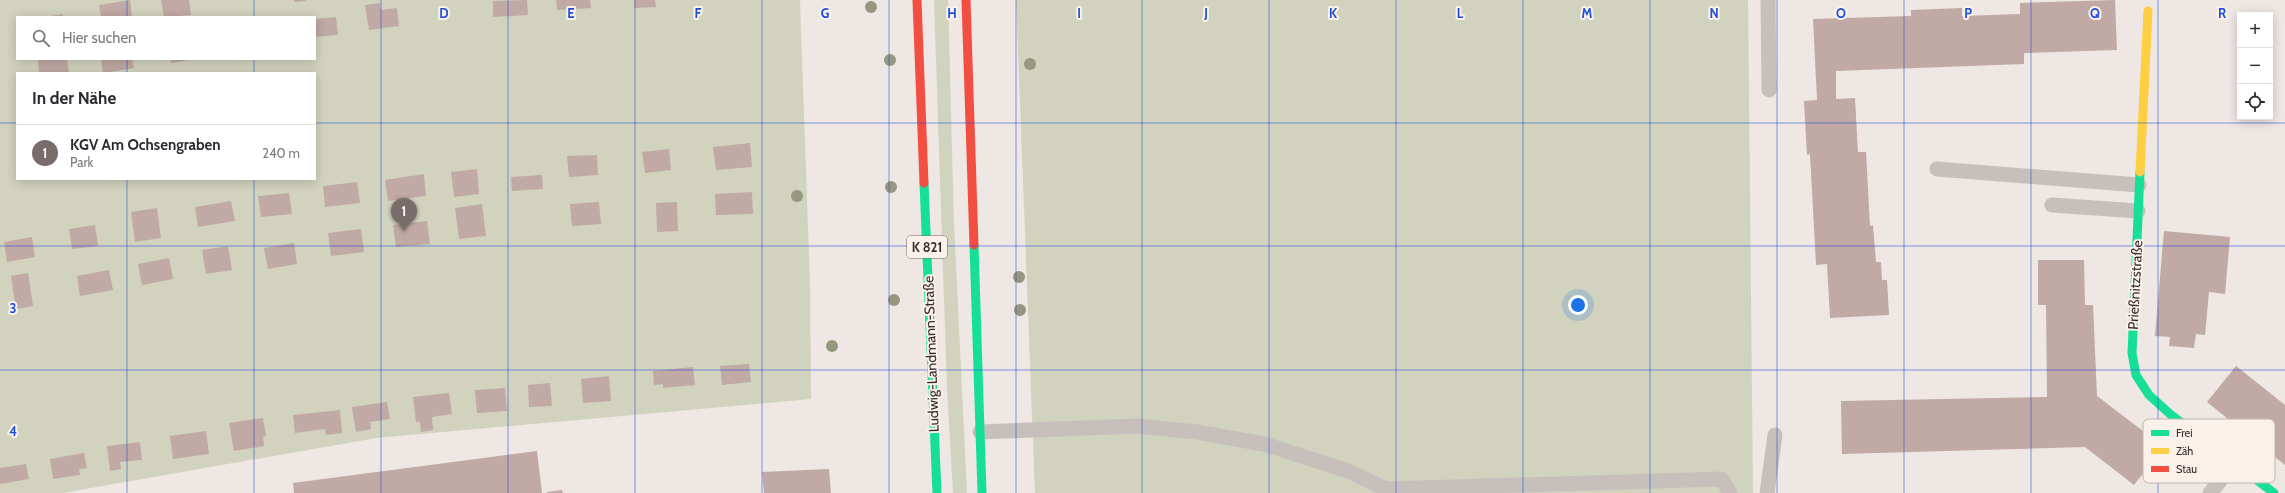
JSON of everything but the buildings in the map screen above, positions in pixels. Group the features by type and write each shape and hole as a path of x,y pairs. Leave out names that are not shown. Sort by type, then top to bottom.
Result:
{"main road":[{"name":"Ludwig-Landmann-Straße","path":"917,0 937,493"},
{"path":"966,0 982,493"},
{"name":"Prießnitzstraße","path":"2148,11 2132,353 2136,375 2149,395 2177,419"},
{"name":"Prießnitzstraße","path":"2261,483 2274,493"}],"lane":[{"path":"1768,0 1768,90"},
{"path":"1937,169 2139,185"},
{"path":"2052,205 2138,211"},
{"path":"980,432 1137,426 1197,432 1264,444 1348,471 1386,489 1722,479 1730,493"},
{"path":"1767,493 1775,435"},
{"path":"2210,493 2218,483"}],"green space":[{"path":"0,0 800,0 810,284 811,399 376,438 63,493 0,493"},
{"path":"934,0 948,0 954,225 967,493 953,493 947,388"},
{"path":"1016,0 1748,0 1753,493 1035,493"}],"traffic: fast":[{"path":"2140,172 2132,353 2136,375 2149,395 2177,419"},
{"path":"924,183 937,493"},
{"path":"974,245 982,493"},
{"path":"2261,483 2274,493"}],"traffic: slow":[{"path":"2140,172 2148,11"}],"traffic: jam":[{"path":"917,0 924,183"},
{"path":"966,0 974,245"}],"place":[{"name":"KGV Am Ochsengraben","path":"404,231"}]}
